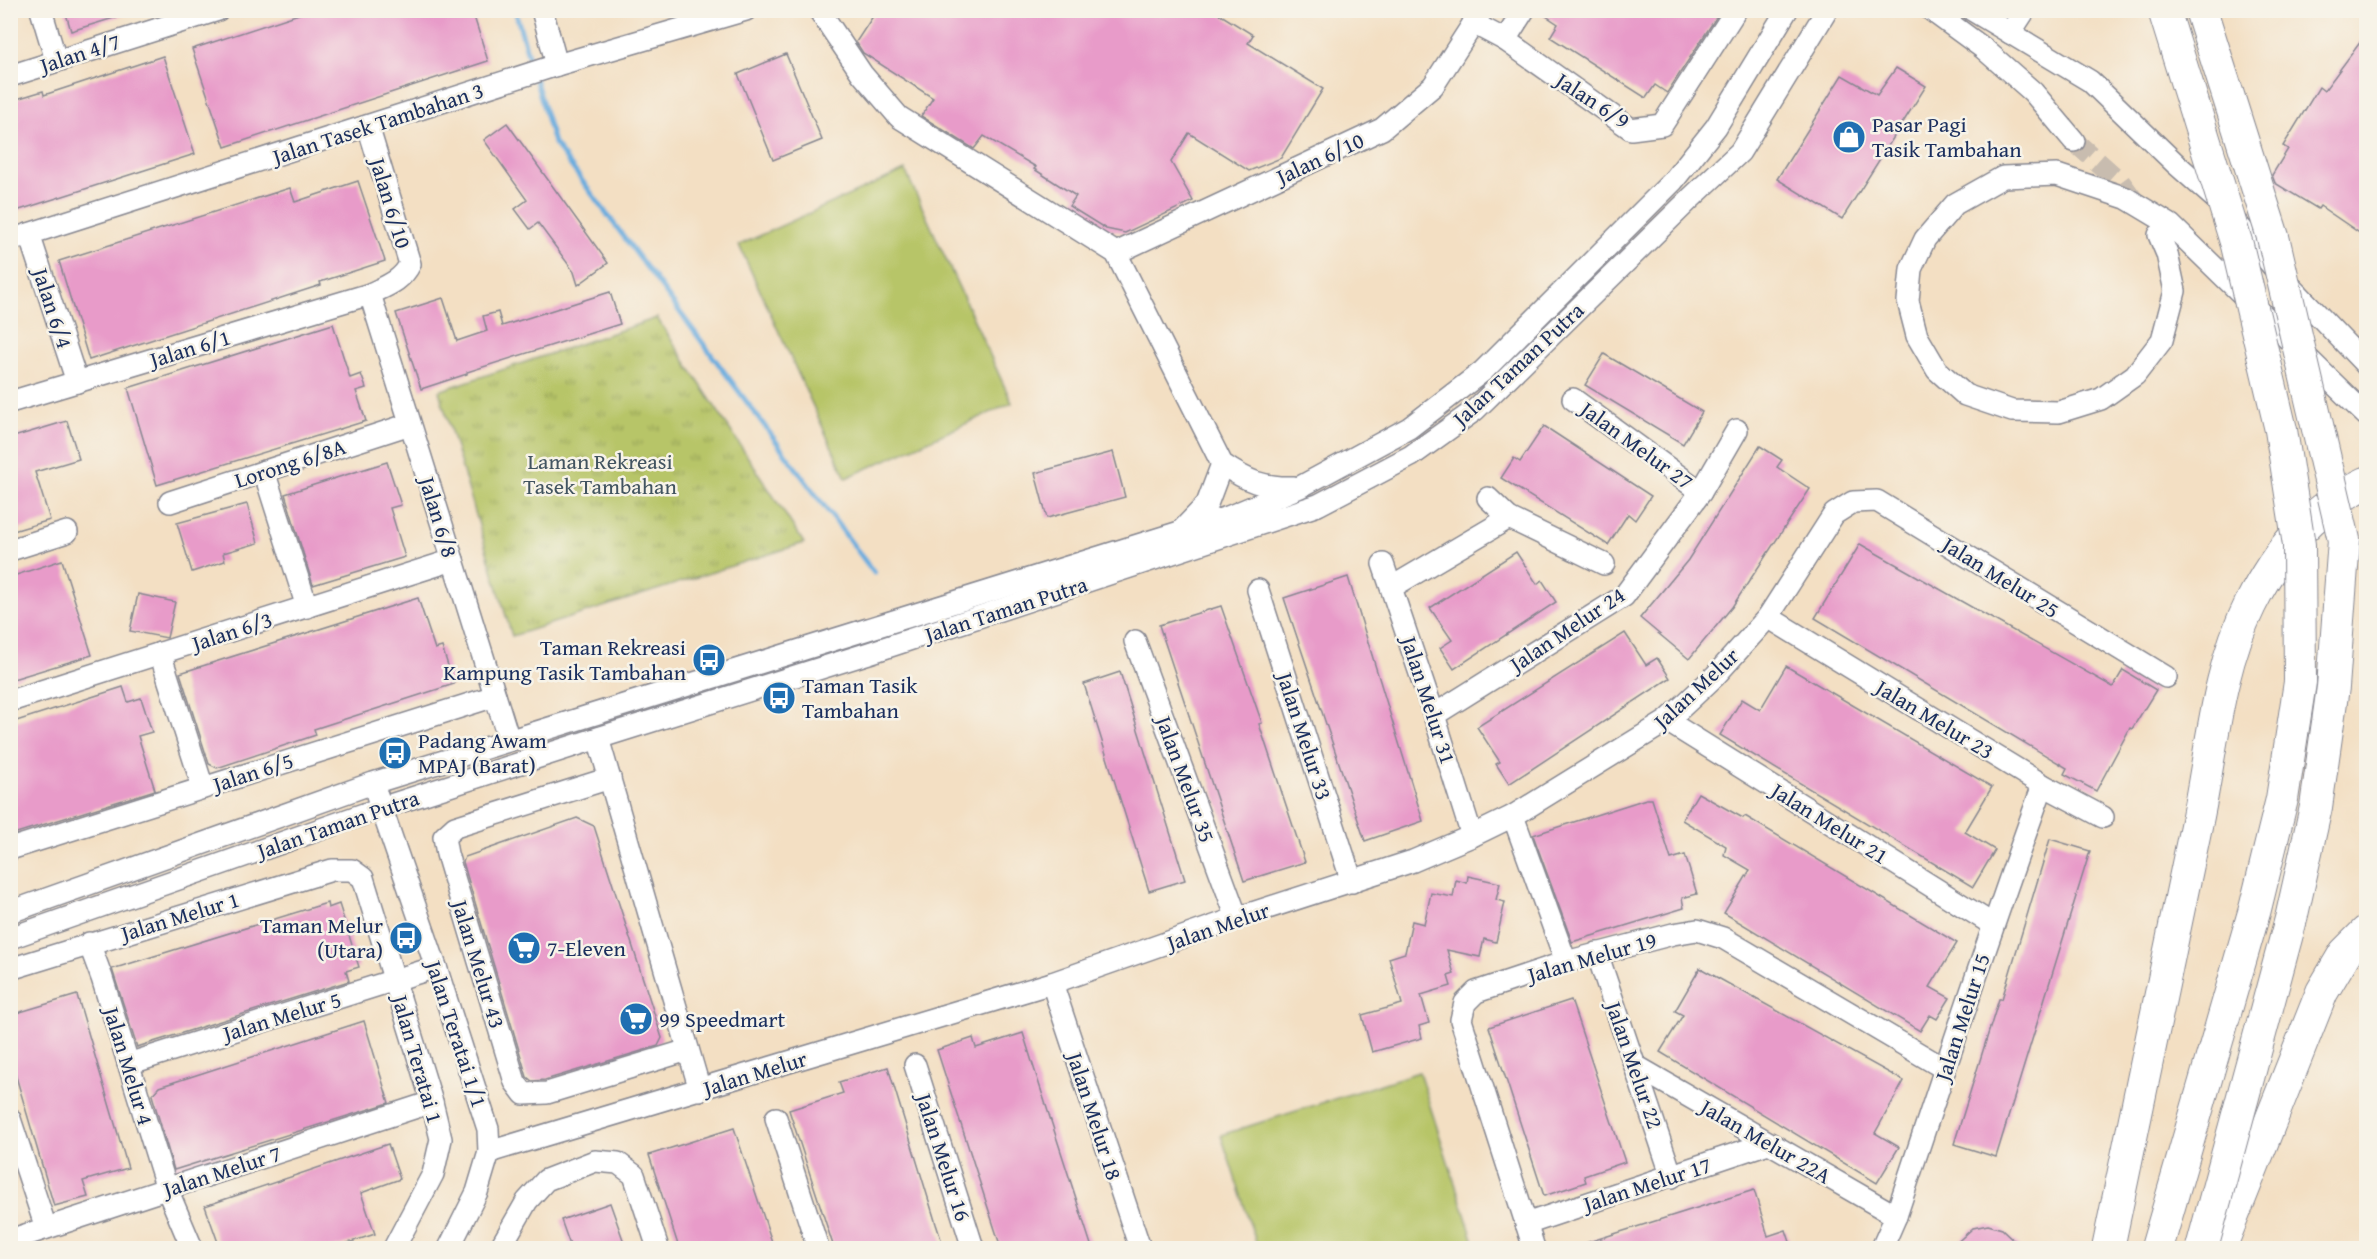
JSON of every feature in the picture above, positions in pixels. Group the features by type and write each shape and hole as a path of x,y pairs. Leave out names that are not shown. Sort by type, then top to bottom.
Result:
{"highway":[{"path":"2157,1248 2255,909 2282,799 2300,682 2299,545 2281,430 2237,245 2164,10"},
{"path":"2201,10 2273,237 2344,540 2333,687 2316,807 2291,919 2202,1248"},
{"path":"2108,1248 2198,817 2227,663 2249,608 2270,568 2307,522 2367,483"},
{"path":"2220,1248 2322,992 2344,953 2367,932"}],"street":[{"path":"41,10 56,60"},
{"name":"Jalan 4/7","path":"10,76 195,14 218,10"},
{"path":"542,10 549,68"},
{"name":"Jalan Tasek Tambahan 3","path":"20,237 549,68 746,10"},
{"path":"819,10 862,74 899,117 1116,253 1222,464 1238,475 1259,484 1300,487"},
{"path":"1505,40 1524,10"},
{"name":"Jalan 6/9","path":"1478,17 1505,40 1631,129 1662,125 1736,10"},
{"name":"Jalan Taman Putra","path":"10,912 373,783 1228,517 1300,487 1409,428 1483,371 1673,181 1716,128 1787,10"},
{"path":"1931,10 1983,48 2033,92 2074,141"},
{"path":"1972,10 2090,81 2219,202 2280,275 2367,365"},
{"path":"2010,33 2025,10"},
{"path":"1716,128 1783,44 1821,13"},
{"name":"Jalan Taman Putra","path":"10,938 381,808 869,653 1318,505 1411,456 1474,410 1740,152 1821,13"},
{"name":"Jalan 6/10","path":"1116,253 1382,129 1433,86 1478,17"},
{"name":"Jalan 6/10","path":"368,126 410,264 406,274 390,285 370,294"},
{"path":"2158,235 2167,254 2175,291 2162,340 2135,375 2101,399 2058,412 2012,411 1965,395 1937,370 1917,336 1908,301 1911,269 1925,239 1955,204 2003,177 2057,175 2126,198 2171,225 2367,415"},
{"name":"Jalan 6/4","path":"20,237 77,382"},
{"name":"Jalan 6/1","path":"10,402 370,294"},
{"name":"Jalan 6/8","path":"370,294 509,740"},
{"name":"Jalan Melur 27","path":"1573,399 1701,492"},
{"name":"Lorong 6/8A","path":"170,502 410,424"},
{"name":"Jalan Melur 24","path":"1434,715 1624,596 1701,492 1737,429"},
{"path":"1181,530 1207,504 1222,464"},
{"path":"264,471 307,607"},
{"path":"1488,498 1509,518 1604,564"},
{"name":"Jalan Melur 25","path":"1834,514 1853,502 1877,501 2166,677"},
{"name":"Jalan Melur","path":"489,1152 1052,983 1237,918 1413,861 1473,836 1513,816 1667,721 1715,676 1768,617 1834,514"},
{"path":"1392,587 1509,518"},
{"path":"10,550 67,532"},
{"name":"Jalan 6/3","path":"10,701 453,560"},
{"name":"Jalan Melur 31","path":"1383,564 1473,836"},
{"name":"Jalan Melur 33","path":"1258,590 1352,882"},
{"name":"Jalan Melur 23","path":"1768,617 2043,785 2103,817"},
{"path":"862,630 869,653"},
{"name":"Jalan Melur 35","path":"1135,641 1237,918"},
{"path":"160,653 203,788"},
{"name":"Jalan 6/5","path":"10,849 495,696"},
{"name":"Jalan Melur 21","path":"1667,721 1992,924"},
{"path":"598,738 700,1090"},
{"name":"Jalan Melur 43","path":"610,778 455,827 444,837 447,854 515,1083 524,1094 547,1093 688,1050"},
{"name":"Jalan Teratai 1/1","path":"373,783 488,1129 489,1152 477,1192 449,1248"},
{"name":"Jalan Melur 15","path":"1882,1248 1896,1216 1970,998 1992,924 2043,785"},
{"path":"1513,816 1566,962"},
{"name":"Jalan Melur 1","path":"10,969 332,870 352,870"},
{"name":"Jalan Teratai 1","path":"352,870 363,878 432,1102 441,1139 433,1174 394,1248"},
{"name":"Jalan Melur 19","path":"1534,1248 1461,1020 1465,1003 1476,992 1597,953 1697,930 1723,938 1945,1069"},
{"name":"Jalan Melur 4","path":"89,943 167,1189 192,1248"},
{"name":"Jalan Melur 22","path":"1597,953 1672,1177"},
{"name":"Jalan Melur 5","path":"128,1064 436,967"},
{"name":"Jalan Melur 18","path":"1052,983 1140,1248"},
{"name":"Jalan Melur 16","path":"915,1065 973,1248"},
{"name":"Jalan Melur 22A","path":"1636,1066 1896,1216"},
{"name":"Jalan Melur 7","path":"10,1240 432,1102"},
{"path":"776,1118 818,1248"},
{"path":"10,1119 46,1228"},
{"name":"Jalan Melur 17","path":"1526,1224 1768,1143"},
{"path":"500,1248 527,1201 546,1180 595,1161 618,1163 634,1175 658,1248"}],"green space":[{"path":"905,170 1012,403 846,478 739,245"},
{"name":"Laman Rekreasi Tasek Tambahan","path":"657,318 804,543 512,636 439,391"},
{"path":"1419,1072 1476,1248 1258,1248 1221,1135"}],"building":[{"path":"65,10 127,10 127,14 71,31"},
{"path":"311,10 472,10 488,61 225,147 192,49"},
{"path":"877,10 1213,10 1253,35 1248,43 1323,89 1281,158 1249,171 1189,133 1171,162 1193,201 1125,233 1106,229 1069,206 1076,196 1034,169 1036,167 984,136 974,149 921,116 933,98 863,53 856,42"},
{"path":"1537,10 1721,10 1667,93 1655,85 1646,98 1550,37 1558,24"},
{"path":"2367,33 2367,238 2320,206 2318,209 2275,183 2272,175 2288,149 2283,146 2319,87 2324,91"},
{"path":"786,54 822,140 773,160 738,74"},
{"path":"163,56 195,154 10,213 10,101 43,91 44,95"},
{"name":"Pasar Pagi Tasik Tambahan","path":"1896,68 1926,86 1842,219 1777,179 1842,75 1877,95"},
{"path":"507,123 608,263 578,285 574,272 538,223 530,229 515,209 527,200 484,140"},
{"path":"358,181 385,261 320,282 321,285 89,360 59,261 290,188 295,202"},
{"path":"610,292 620,324 467,372 467,374 421,389 396,313 443,298 457,341 487,331 483,316 498,312 502,326"},
{"path":"333,324 350,378 361,374 366,388 356,391 366,421 157,485 128,388"},
{"path":"1604,354 1702,412 1683,444 1585,385"},
{"path":"67,421 79,459 35,472 50,520 10,532 10,438"},
{"path":"1544,426 1651,496 1635,520 1628,514 1608,545 1501,478 1514,458 1520,462"},
{"path":"1760,446 1782,460 1777,467 1810,489 1732,607 1689,659 1640,618 1688,560"},
{"path":"1113,452 1125,497 1047,518 1035,473"},
{"path":"387,462 401,505 390,508 405,557 313,585 285,494"},
{"path":"247,504 258,543 223,553 225,561 192,572 177,523"},
{"path":"1860,544 2113,687 2123,670 2156,690 2132,729 2130,728 2096,791 2064,774 2067,768 1815,618"},
{"path":"1516,552 1537,584 1542,580 1556,602 1454,669 1440,648 1452,640 1430,608"},
{"path":"62,560 92,655 10,680 10,577"},
{"path":"1348,577 1423,821 1365,841 1284,598"},
{"path":"138,594 175,602 167,638 130,631"},
{"path":"418,598 435,649 442,647 454,684 314,729 316,735 217,768 209,764 180,673"},
{"path":"1221,606 1262,723 1259,724 1305,862 1244,881 1159,625"},
{"path":"1625,633 1646,665 1657,658 1670,678 1509,784 1496,764 1500,762 1477,727"},
{"path":"1786,666 1992,787 1965,832 1995,850 1973,887 1720,735 1742,699 1760,710"},
{"path":"1120,672 1185,880 1149,891 1084,684"},
{"path":"123,687 128,702 141,698 152,732 138,736 155,790 10,835 10,723"},
{"path":"1698,793 1743,818 1745,816 1957,943 1930,987 1950,998 1937,1019 1930,1015 1920,1031 1724,913 1750,870 1724,855 1726,846 1682,820"},
{"path":"1652,799 1671,859 1685,855 1697,894 1682,898 1684,908 1572,942 1533,835"},
{"path":"577,818 594,826 662,1038 658,1046 545,1080 532,1081 527,1077 463,862 465,857"},
{"path":"2050,839 2090,851 1996,1157 1954,1144 1999,999 2002,999"},
{"path":"1468,876 1500,883 1496,900 1505,902 1496,942 1484,939 1480,957 1447,950 1454,974 1448,976 1451,986 1421,995 1429,1023 1419,1026 1422,1038 1372,1052 1362,1015 1402,1004 1389,958 1405,953 1412,921 1424,924 1431,893 1453,897 1456,880 1467,883"},
{"path":"327,903 328,908 339,904 359,967 346,971 349,981 137,1047 112,969"},
{"path":"1700,968 1904,1081 1875,1133 1899,1147 1877,1183 1660,1052 1683,1015 1675,1011"},
{"path":"77,995 128,1168 83,1181 88,1197 54,1206 10,1056 10,1015"},
{"path":"1571,1000 1625,1162 1584,1176 1586,1182 1544,1196 1489,1027"},
{"path":"364,1021 389,1103 174,1170 152,1095 159,1087"},
{"path":"1023,1033 1092,1248 1001,1248 937,1050 973,1038 976,1048"},
{"path":"888,1067 944,1248 834,1248 789,1110 843,1093 839,1082"},
{"path":"734,1128 774,1248 679,1248 649,1155"},
{"path":"388,1144 400,1179 361,1193 375,1234 333,1248 220,1248 205,1206"},
{"path":"1754,1190 1768,1236 1786,1230 1792,1248 1580,1248 1579,1245"},
{"path":"610,1203 626,1248 571,1248 561,1220"},
{"path":"1988,1225 2002,1229 2022,1248 1951,1248 1973,1228"}],"waterway":[{"path":"515,10 532,69"},
{"path":"535,78 554,143 874,573"}],"tunnel":[{"path":"2074,141 2120,182 2139,208"}],"place":[{"name":"Pasar Pagi Tasik Tambahan","path":"1849,137"},
{"name":"Taman Rekreasi Kampung Tasik Tambahan","path":"709,660"},
{"name":"Taman Tasik Tambahan","path":"779,698"},
{"name":"Padang Awam MPAJ (Barat)","path":"395,753"},
{"name":"Taman Melur (Utara)","path":"406,938"},
{"name":"7-Eleven","path":"524,948"},
{"name":"99 Speedmart","path":"636,1019"}]}
